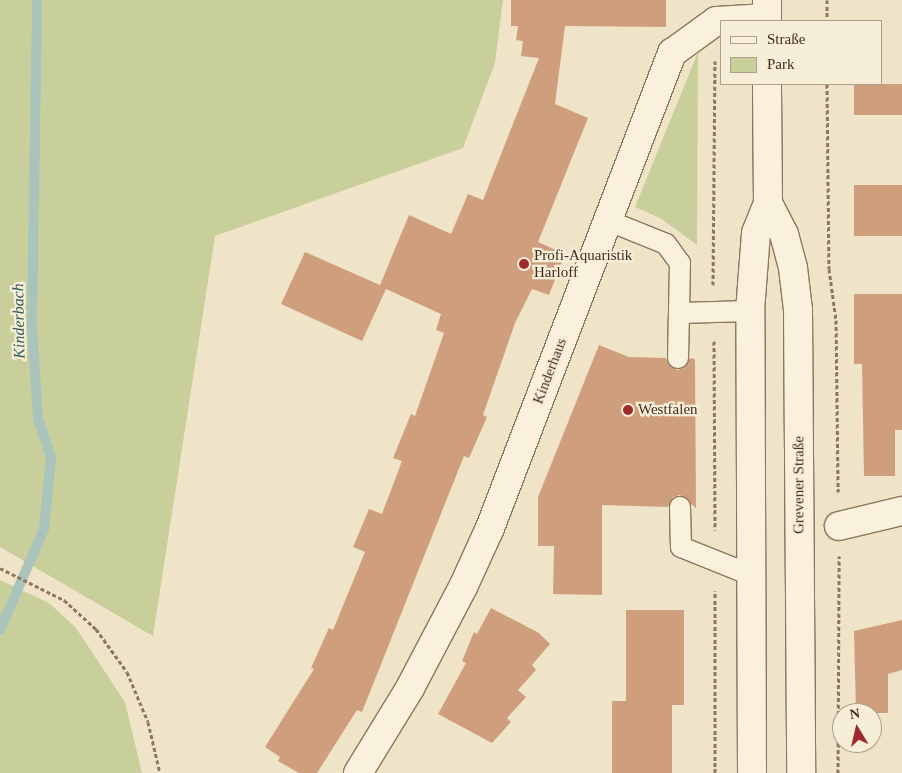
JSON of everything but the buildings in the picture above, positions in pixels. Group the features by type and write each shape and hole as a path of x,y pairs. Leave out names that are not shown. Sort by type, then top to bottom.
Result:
{"main road":[{"path":"716,20 767,13"},
{"name":"Kinderhaus","path":"358,773 410,688 464,585 609,221 672,53 716,20"},
{"name":"Grevener Straße","path":"752,773 750,311 756,233 768,202 767,85"},
{"name":"Grevener Straße","path":"768,202 784,234 793,268 798,310 801,773"},
{"path":"839,526 902,512"}],"lane":[{"path":"609,221 666,244 680,263 678,358"},
{"path":"679,313 750,311"},
{"path":"680,507 681,547 751,575"}],"path":[{"path":"827,0 827,20"},
{"path":"714,773 716,20"},
{"path":"827,85 829,269 836,320 839,526 838,773"},
{"path":"0,568 40,586 64,600 96,629 127,672 148,722 160,773"}],"green space":[{"path":"0,0 503,0 495,63 463,148 215,236 153,636 0,547"},
{"path":"698,52 697,245 660,218 635,207"},
{"path":"0,580 49,603 76,628 125,702 142,773 0,773"}],"waterway":[{"name":"Kinderbach","path":"0,630 44,529 51,457 38,419 32,325 37,0"}],"place":[{"name":"Profi-Aquaristik Harloff","path":"524,264"},
{"name":"Westfalen","path":"628,410"}]}
